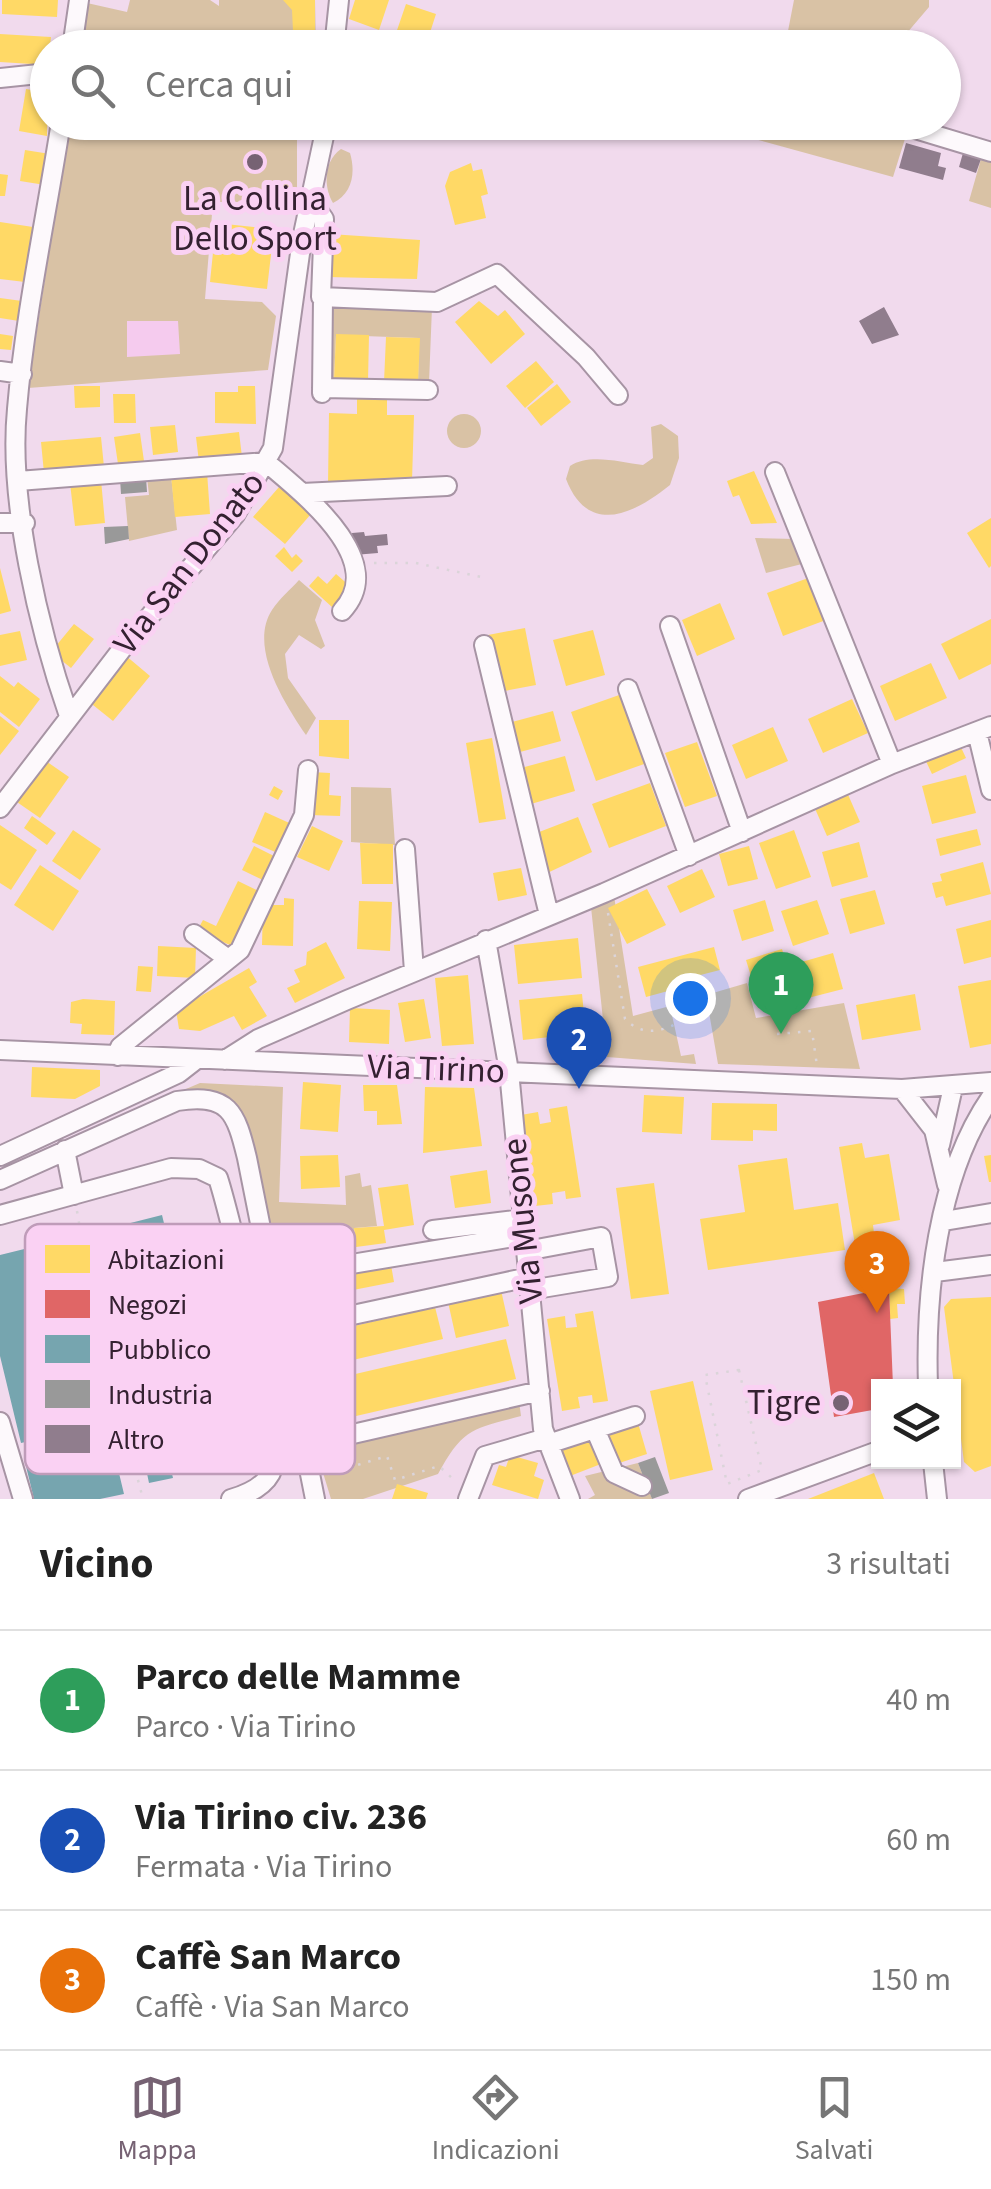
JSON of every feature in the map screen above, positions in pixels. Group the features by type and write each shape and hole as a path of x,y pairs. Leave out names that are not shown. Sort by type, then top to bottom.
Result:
{"street":[{"path":"75,30 79,0"},
{"path":"336,30 338,0"},
{"path":"0,78 30,76"},
{"path":"58,140 22,374 9,399 46,652 69,716"},
{"name":"Via San Donato","path":"3,797 235,515 266,462 278,430 302,238 323,140"},
{"path":"951,140 991,152"},
{"path":"312,202 324,220 322,391 428,390"},
{"path":"323,298 437,302 497,274 586,357 618,395"},
{"path":"0,371 22,374"},
{"path":"18,481 266,462 330,522 353,564 358,588 342,611"},
{"path":"775,472 892,764"},
{"path":"302,493 447,486"},
{"path":"0,524 25,523"},
{"path":"670,626 742,832"},
{"path":"484,645 549,915"},
{"path":"628,689 690,856"},
{"path":"225,1060 258,1039 690,856 892,764 984,729 991,790"},
{"path":"118,1056 120,1047 240,950 304,815 308,770"},
{"path":"405,849 414,971"},
{"path":"194,934 228,960"},
{"name":"Via Musone","path":"486,940 510,1071 547,1441 570,1499"},
{"name":"Via Tirino","path":"0,1050 902,1089 991,1082"},
{"path":"0,1156 179,1072 197,1059"},
{"path":"940,1146 953,1087"},
{"path":"953,1087 966,1117 968,1137"},
{"path":"902,1089 926,1114 940,1146 948,1189"},
{"path":"928,1379 926,1329 948,1189 968,1137 991,1097"},
{"path":"0,1180 177,1101 197,1098 218,1102 230,1110 247,1158 260,1224"},
{"path":"66,1150 74,1195"},
{"path":"0,1215 171,1168 199,1169 218,1178 233,1224"},
{"path":"944,1222 991,1213"},
{"path":"355,1316 529,1283 608,1277 601,1237 433,1230"},
{"path":"355,1263 525,1235"},
{"path":"934,1272 991,1265"},
{"path":"355,1434 540,1391"},
{"path":"468,1499 485,1456 635,1416"},
{"path":"0,1422 23,1499"},
{"path":"595,1428 614,1473 642,1486"},
{"path":"748,1499 871,1454"},
{"path":"934,1469 936,1499"},
{"path":"231,1499 258,1488 267,1474"},
{"path":"311,1474 316,1499"}],"path":[{"path":"353,564 416,562 481,577"},
{"path":"604,893 626,1019 646,1032 658,1032 698,1013"},
{"path":"777,1034 812,1031 817,1068"},
{"path":"74,1195 79,1224"},
{"path":"740,1370 762,1470 726,1484 705,1375 740,1370"},
{"path":"355,1466 387,1456 396,1480 439,1466 454,1480"},
{"path":"137,1474 144,1499"}],"shaded area":[{"path":"130,0 210,0 219,6 219,0 315,0 316,30 83,30 87,3 127,12"},
{"path":"794,0 929,0 929,7 909,30 788,30"},
{"path":"66,140 297,140 297,202 213,202 205,299 262,302 276,316 268,370 28,388","holes":["127,321 178,321 180,354 127,357"]},
{"path":"759,140 905,140 893,177"},
{"path":"341,149 350,153 352,175 345,194 333,203 327,174 331,160"},
{"path":"983,152 991,155 991,208 969,201"},
{"path":"328,306 432,307 429,383 418,383 419,338 336,335 334,380 327,380"},
{"path":"127,321 179,321 180,355 127,358"},
{"path":"464,414 476,419 481,431 476,443 464,448 452,443 447,431 452,419"},
{"path":"661,424 678,436 679,458 670,485 641,505 612,515 586,508 575,497 566,479 570,466 595,459 643,465 653,458 651,427"},
{"path":"171,475 177,530 129,541 125,497 149,495 147,477"},
{"path":"755,538 795,539 806,563 766,573"},
{"path":"299,580 322,600 315,620 325,646 321,649 299,635 285,654 288,678 316,718 306,735 272,675 264,641 272,610"},
{"path":"351,787 391,788 395,845 351,842"},
{"path":"614,896 633,1016 670,1006 681,1056 694,1054 696,1064 607,1057 591,907"},
{"path":"747,983 756,1018 844,1003 860,1069 718,1064 706,995"},
{"path":"200,1083 283,1087 279,1202 346,1205 345,1176 360,1173 362,1187 371,1185 377,1226 266,1224 249,1157 210,1094 186,1089"},
{"path":"519,1401 521,1416 491,1424 462,1439 438,1474 363,1499 331,1499 323,1474 355,1474 355,1443"},
{"path":"638,1463 652,1499 588,1499 595,1495 585,1476"}],"building: Abitazioni":[{"path":"2,0 58,0 57,17 2,14"},
{"path":"283,0 315,0 315,30 293,30 292,10"},
{"path":"355,0 389,0 379,30 349,19"},
{"path":"406,4 436,14 431,30 397,30"},
{"path":"0,34 30,36 30,64 0,62"},
{"path":"26,89 30,90 30,133 19,131"},
{"path":"25,150 50,154 45,185 20,181"},
{"path":"471,163 473,171 482,169 488,194 481,196 486,218 455,225 445,186 450,172"},
{"path":"0,174 8,175 5,196 0,196"},
{"path":"0,222 33,227 25,282 0,279"},
{"path":"216,223 274,229 267,289 210,282"},
{"path":"330,234 420,240 417,279 327,277"},
{"path":"0,298 22,301 19,321 0,318"},
{"path":"479,301 498,316 505,310 525,334 491,364 455,322"},
{"path":"0,334 13,336 11,350 0,349"},
{"path":"336,334 369,335 368,381 334,380"},
{"path":"386,337 420,338 418,383 384,382"},
{"path":"536,361 554,382 525,408 506,386"},
{"path":"557,384 571,402 541,426 527,408"},
{"path":"74,386 100,386 100,407 75,408"},
{"path":"238,386 255,386 256,424 215,423 215,392 238,392"},
{"path":"113,394 135,394 136,423 114,423"},
{"path":"357,397 387,398 387,415 414,415 412,481 328,484 329,413 357,414"},
{"path":"175,425 178,452 153,455 150,427"},
{"path":"239,432 242,457 199,462 196,437"},
{"path":"140,433 144,461 118,464 114,437"},
{"path":"101,437 104,467 44,473 41,442"},
{"path":"754,471 777,523 751,524 739,495 733,497 727,481"},
{"path":"207,472 210,514 175,517 171,475"},
{"path":"101,480 105,523 75,526 70,483"},
{"path":"279,487 311,514 285,544 253,517"},
{"path":"991,518 991,566 989,568 967,533"},
{"path":"284,547 292,558 296,554 303,561 292,572 275,556"},
{"path":"0,568 11,611 0,614"},
{"path":"336,574 351,587 333,608 309,586 318,576 327,584"},
{"path":"811,577 826,620 783,636 767,593"},
{"path":"720,603 735,639 697,656 682,620"},
{"path":"991,619 991,664 959,680 941,644"},
{"path":"74,624 94,639 71,668 51,652"},
{"path":"525,628 536,685 499,692 488,635"},
{"path":"593,630 605,675 566,686 553,640"},
{"path":"20,631 27,660 0,666 0,635"},
{"path":"125,655 150,676 113,721 88,701"},
{"path":"931,663 947,698 895,721 880,686"},
{"path":"0,676 14,687 18,682 40,699 19,727 0,712"},
{"path":"622,694 647,763 596,781 571,712"},
{"path":"852,699 868,733 823,753 808,719"},
{"path":"553,711 561,741 520,752 512,722"},
{"path":"0,716 19,731 0,755"},
{"path":"319,720 349,720 349,759 319,756"},
{"path":"773,727 788,761 746,779 732,745"},
{"path":"492,738 506,819 479,823 466,743"},
{"path":"958,741 966,758 932,774 924,757"},
{"path":"697,742 717,796 685,807 665,753"},
{"path":"565,756 575,791 531,804 521,768"},
{"path":"43,759 69,777 40,818 14,800"},
{"path":"311,772 330,773 329,795 341,796 340,816 309,815"},
{"path":"966,775 976,813 932,824 922,786"},
{"path":"650,783 666,826 609,848 592,804"},
{"path":"274,786 283,791 278,800 269,795"},
{"path":"846,790 860,822 827,836 813,804"},
{"path":"265,812 296,826 282,855 252,842"},
{"path":"32,816 56,833 47,845 24,828"},
{"path":"578,817 592,852 543,875 534,834"},
{"path":"0,825 37,850 11,890 0,883"},
{"path":"312,826 343,841 329,871 297,857"},
{"path":"977,829 981,845 940,856 936,839"},
{"path":"73,830 101,849 80,880 52,861"},
{"path":"794,830 811,877 776,889 759,843"},
{"path":"859,842 868,877 832,887 822,852"},
{"path":"360,843 393,844 393,884 362,884"},
{"path":"254,846 280,859 269,883 242,870"},
{"path":"749,846 758,879 728,886 719,854"},
{"path":"983,862 991,894 946,906 943,896 936,898 932,883 942,881 940,874"},
{"path":"40,865 79,891 53,931 14,905"},
{"path":"521,868 527,895 498,901 493,873"},
{"path":"702,869 715,897 680,913 667,886"},
{"path":"238,881 263,893 237,948 197,931 203,920 216,926"},
{"path":"647,889 666,925 627,944 608,908"},
{"path":"875,890 885,924 850,934 840,899"},
{"path":"284,898 294,899 293,946 262,945 263,905 284,905"},
{"path":"765,900 774,931 742,941 733,910"},
{"path":"817,900 829,934 793,946 781,911"},
{"path":"359,901 392,902 390,951 357,949"},
{"path":"991,920 991,957 964,964 956,929"},
{"path":"578,938 582,978 518,984 514,945"},
{"path":"326,942 345,978 295,1003 287,988 300,982 294,970 306,965 307,952"},
{"path":"158,946 196,948 195,978 157,976"},
{"path":"714,947 720,970 677,981 679,988 646,997 638,967"},
{"path":"782,949 793,986 757,996 746,960"},
{"path":"833,953 843,989 808,998 798,963"},
{"path":"138,966 153,967 151,992 136,991"},
{"path":"249,968 257,982 249,987 267,1016 242,1030 234,1016 200,1031 179,1029 176,1010 191,996 199,997"},
{"path":"468,975 474,1044 442,1046 435,978"},
{"path":"991,980 991,1044 970,1048 958,986"},
{"path":"582,994 586,1033 523,1040 519,1000"},
{"path":"915,994 921,1030 862,1040 856,1005"},
{"path":"424,999 431,1038 405,1042 398,1003"},
{"path":"115,1001 114,1035 81,1034 82,1024 70,1023 71,1002"},
{"path":"350,1008 390,1010 389,1044 349,1042"},
{"path":"32,1067 100,1070 100,1086 75,1099 31,1097"},
{"path":"303,1082 341,1085 338,1132 300,1129"},
{"path":"363,1085 397,1085 402,1124 377,1125 377,1111 364,1111"},
{"path":"425,1087 474,1088 482,1146 423,1153"},
{"path":"644,1095 684,1097 682,1134 642,1132"},
{"path":"712,1103 777,1104 777,1131 753,1130 753,1141 711,1140"},
{"path":"567,1106 581,1197 566,1199 565,1191 552,1193 553,1204 535,1206 521,1115 538,1112 540,1124 551,1122 549,1109"},
{"path":"862,1143 865,1158 889,1154 900,1220 873,1225 875,1242 855,1245 839,1147"},
{"path":"338,1155 340,1187 301,1189 300,1156"},
{"path":"991,1155 991,1182 989,1182 984,1156"},
{"path":"787,1158 794,1210 838,1203 845,1250 708,1270 700,1219 745,1212 738,1165"},
{"path":"487,1170 491,1203 455,1208 450,1176"},
{"path":"654,1183 669,1294 631,1299 616,1188"},
{"path":"408,1184 414,1225 384,1230 386,1243 356,1247 355,1228 384,1226 378,1188"},
{"path":"390,1259 394,1282 355,1290 355,1266"},
{"path":"889,1288 904,1289 905,1304 897,1304 898,1318 890,1319"},
{"path":"501,1290 509,1326 456,1338 448,1302"},
{"path":"991,1297 991,1466 975,1472 964,1462 961,1379 953,1379 944,1307 951,1299"},
{"path":"435,1307 443,1339 355,1360 355,1326"},
{"path":"593,1311 608,1401 593,1403 592,1395 578,1397 580,1408 562,1411 547,1319 565,1316 566,1328 577,1327 575,1314"},
{"path":"506,1339 516,1379 355,1416 355,1374"},
{"path":"693,1381 713,1470 670,1480 650,1391"},
{"path":"636,1416 647,1454 616,1464 604,1426"},
{"path":"595,1433 606,1462 570,1476 558,1447"},
{"path":"510,1455 538,1463 534,1476 544,1480 538,1499 492,1485 499,1465 506,1467"},
{"path":"874,1473 884,1499 808,1499"},
{"path":"397,1484 428,1493 426,1499 392,1499"}],"building: Negozi":[{"path":"889,1288 893,1379 871,1379 871,1410 834,1417 818,1302"}],"building: Pubblico":[{"path":"162,1215 164,1224 126,1224"},
{"path":"25,1249 25,1442 21,1443 0,1356 0,1255"},
{"path":"28,1474 119,1474 124,1494 100,1499 34,1499"},
{"path":"147,1474 172,1474 173,1478 149,1483"}],"building: Industria":[{"path":"146,477 147,492 121,494 120,479"},
{"path":"128,526 129,539 105,544 104,527"},
{"path":"655,1457 669,1493 652,1499 638,1463"}],"building: Altro":[{"path":"906,143 941,153 938,166 946,168 943,180 899,168"},
{"path":"963,153 981,159 976,173 959,167"},
{"path":"884,307 899,335 872,344 859,321"},
{"path":"364,532 365,536 387,534 388,545 377,546 378,553 354,555 352,533"}],"place":[{"name":"La Collina Dello Sport","path":"255,162"},
{"name":"Parco delle Mamme","path":"781,1034"},
{"name":"Via Tirino civ. 236","path":"579,1089"},
{"name":"Caffè San Marco","path":"877,1313"},
{"name":"Tigre","path":"841,1403"}]}
